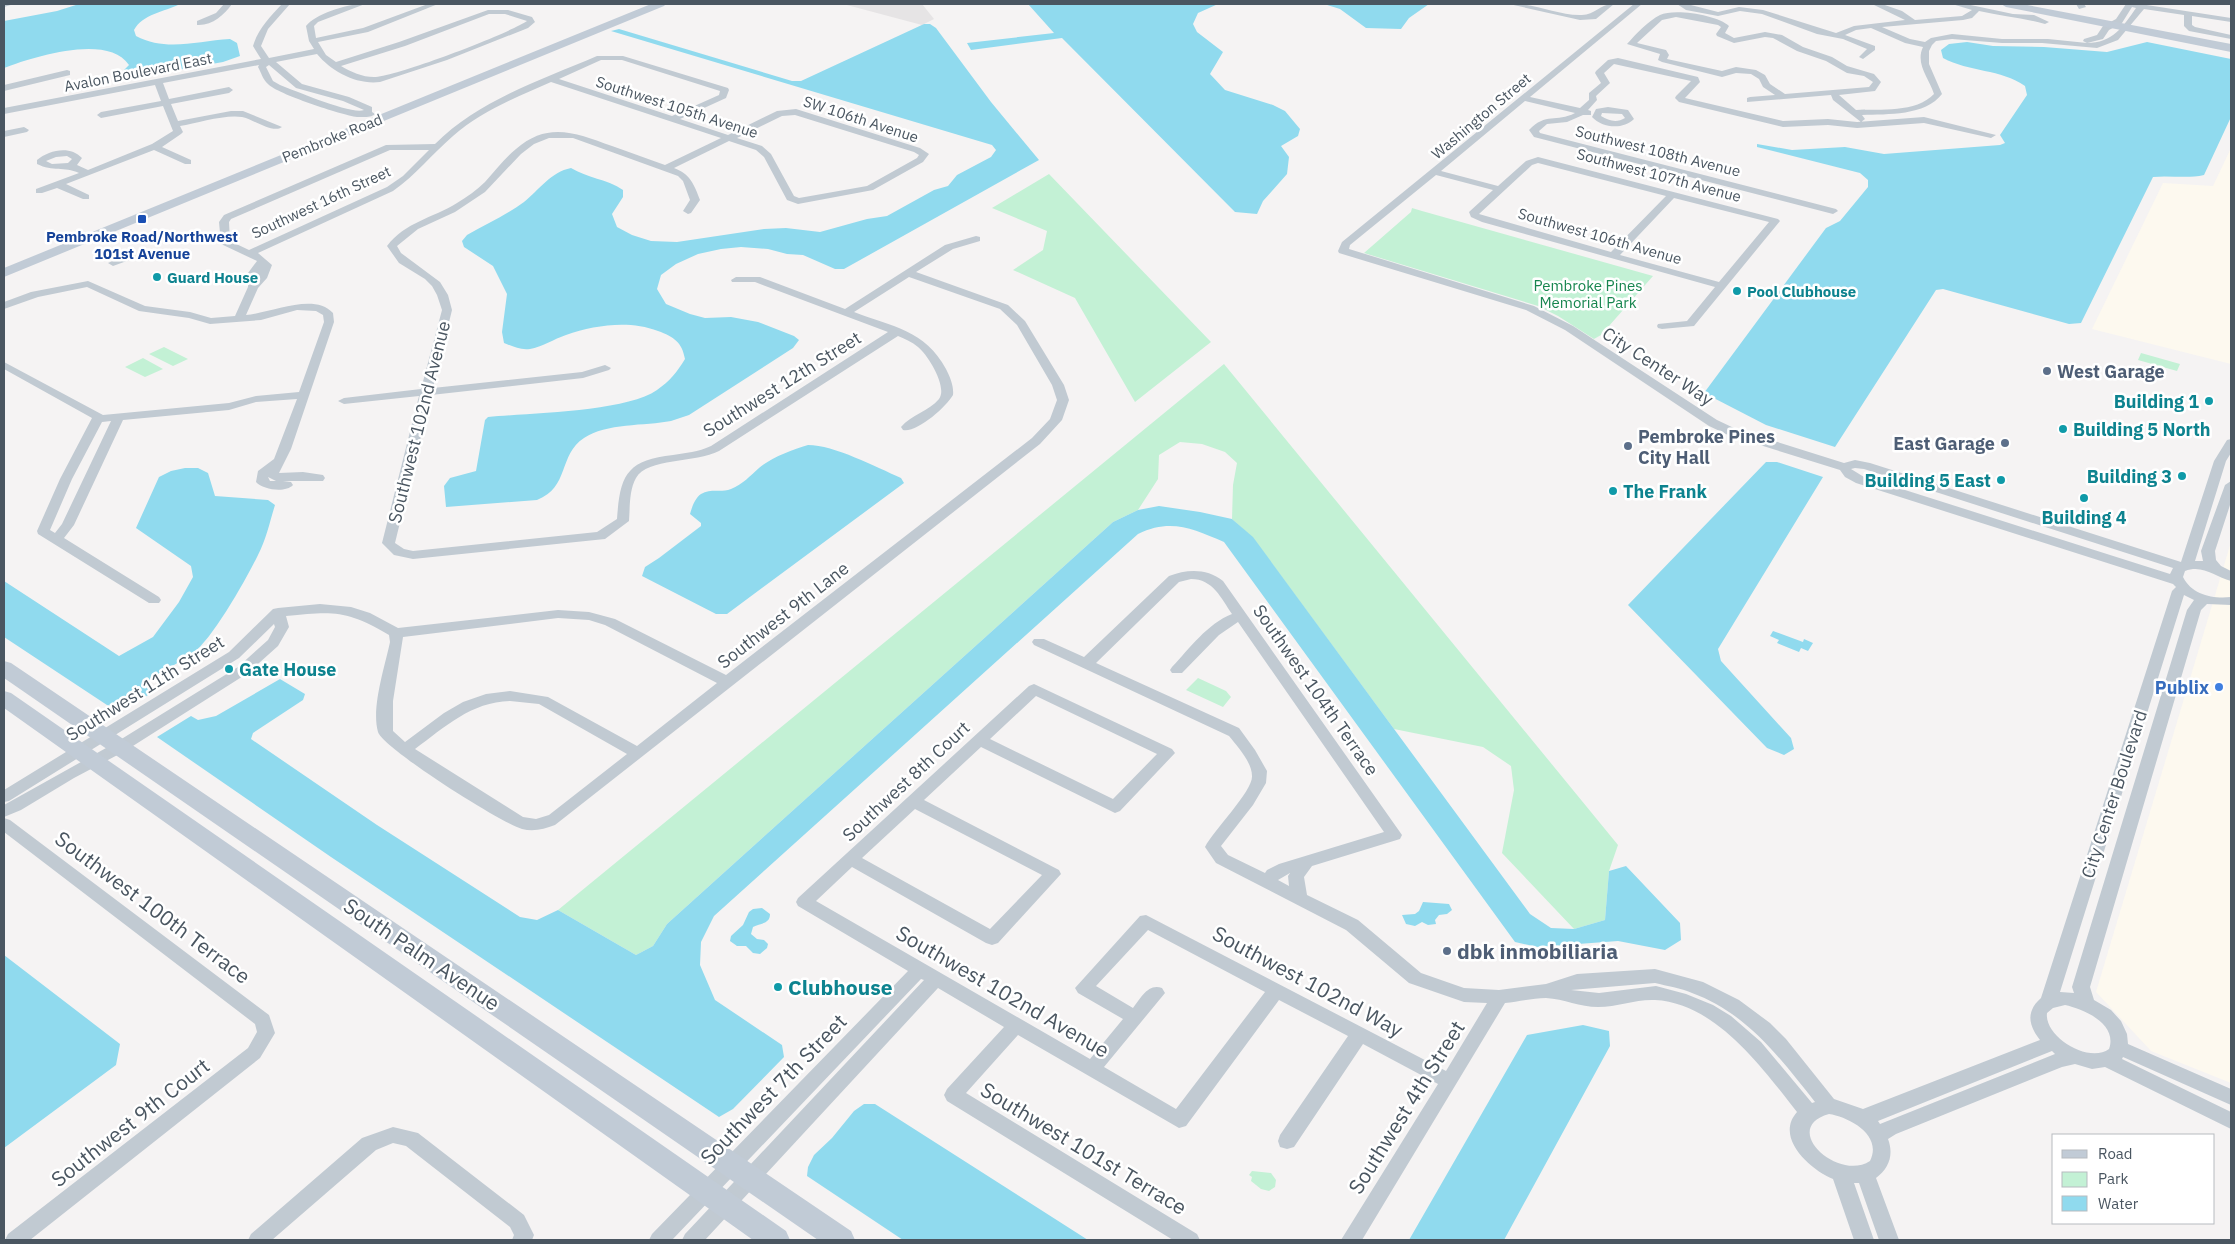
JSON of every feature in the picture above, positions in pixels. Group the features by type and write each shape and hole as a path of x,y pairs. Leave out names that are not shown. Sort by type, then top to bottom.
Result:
{"main road":[{"name":"Pembroke Road","path":"4,273 76,238 641,4"},
{"name":"Pembroke Road","path":"372,115 660,4"},
{"path":"2006,4 2231,43"},
{"path":"2029,4 2231,48"},
{"name":"Pembroke Road","path":"4,263 76,238"},
{"name":"South Palm Avenue","path":"4,668 841,1240"},
{"name":"South Palm Avenue","path":"4,698 776,1240"}],"street":[{"path":"4,5 10,4"},
{"path":"200,22 219,15 228,4"},
{"path":"286,4 266,26 259,37 257,46 267,62 275,64 297,85 346,99 369,109 372,115"},
{"path":"333,66 402,44 488,12 496,11 521,17 531,22 441,59 387,78 375,80 366,79 333,66 326,62 312,41 310,26 316,20 361,4"},
{"path":"312,41 355,33 434,4"},
{"path":"1513,4 1587,18 1593,17 1610,4"},
{"name":"Washington Street","path":"1343,251 1346,244 1638,4"},
{"path":"1681,4 1718,14 1739,9 1763,12 1872,48 1863,57"},
{"path":"1876,4 1899,13 1913,22"},
{"path":"1956,4 2013,16 2034,17 2045,22"},
{"path":"1959,36 1994,40 2046,41 2093,45 2113,41 2122,24 2129,4 2231,20"},
{"path":"1877,25 1908,41 1928,44 1939,38 1974,34 2020,35 2086,41 2100,37 2106,28 2122,24 2141,7"},
{"path":"1837,35 1854,28 1963,18 1969,16 1978,8"},
{"path":"2188,14 2188,26 2231,37"},
{"path":"1750,100 1872,89 1877,82 1868,74 1845,69 1829,59 1796,47 1788,40 1777,36 1762,35 1742,40 1721,35 1720,32 1725,26 1713,20 1672,15 1662,18 1631,44 1663,52 1665,55 1662,60 1722,74 1736,70 1753,72 1762,77 1766,86 1782,96"},
{"path":"1859,113 1914,108 1933,101 1938,94 1925,65 1928,44"},
{"path":"319,51 267,62 262,67 270,82 282,90 356,114 372,115"},
{"name":"Southwest 16th Street","path":"248,254 390,189 406,178 436,147 476,115 508,97 600,58 609,56 623,58 725,90 723,96 673,119"},
{"path":"1581,110 1593,100 1592,95 1606,83 1599,73 1611,62 1618,61 1696,79 1696,82 1680,96 1679,98 1682,100 1783,124 1822,122 1850,125 1924,120 1991,135"},
{"name":"Avalon Boulevard East","path":"11,96 158,82 267,62"},
{"path":"4,111 11,96 67,73"},
{"name":"Southwest 105th Avenue","path":"551,80 759,148 764,152 790,198 798,201"},
{"path":"38,191 155,147 175,136 178,132 164,102 158,82"},
{"path":"282,90 297,85"},
{"path":"101,115 229,90"},
{"path":"1834,93 1836,98 1872,124"},
{"path":"1526,96 1597,113"},
{"name":"Southwest 108th Avenue","path":"1581,110 1568,120 1545,121 1534,130 1537,135 1546,138 1833,211"},
{"name":"SW 106th Avenue","path":"728,138 780,113 789,111 917,150 924,154 920,160 870,188 798,201"},
{"path":"175,124 231,114 243,114 278,127"},
{"path":"4,134 24,130"},
{"name":"Southwest 102nd Avenue","path":"402,554 392,549 388,543 447,310 445,298 429,276 395,254 392,246 402,235 460,205 482,189 521,148 541,137 559,133 576,136 667,168"},
{"path":"667,168 728,138"},
{"path":"239,319 253,287 265,272 266,265 264,262 226,242 224,222 231,213 383,149 400,146 436,147"},
{"path":"155,147 188,162"},
{"name":"Southwest 107th Avenue","path":"1502,186 1534,160 1542,160 1775,221 1721,286"},
{"path":"72,166 87,172"},
{"path":"667,168 681,174 687,180 694,200 688,210"},
{"path":"1438,169 1502,186"},
{"path":"57,184 86,197"},
{"name":"Southwest 106th Avenue","path":"1502,186 1473,214 1485,220 1721,286"},
{"path":"1613,256 1673,194"},
{"path":"845,313 949,247 976,238"},
{"name":"City Center Way","path":"1343,251 1527,306 1569,328 1713,423 1732,432 1844,467"},
{"path":"113,263 131,256"},
{"name":"Southwest 9th Lane","path":"404,750 526,825 541,825 554,819 726,682 1036,441 1056,420 1063,400 1058,385 1021,323 1012,314 991,302 908,273"},
{"path":"736,280 756,279 913,338 928,350 948,387 946,395 941,403 907,427"},
{"path":"4,306 35,294 88,284 143,309 190,315 210,321 266,316 298,306 318,308 328,313 329,322 285,449 278,461"},
{"path":"1662,326 1690,324 1721,286"},
{"name":"Southwest 12th Street","path":"402,554 413,556 600,536 623,522 629,478 635,471 644,465 662,460 703,454 727,442 896,332"},
{"path":"4,365 98,416 98,419"},
{"path":"344,401 583,375 605,368"},
{"path":"98,419 229,406 256,400 303,395"},
{"path":"56,540 68,526 119,418"},
{"path":"98,419 66,479 43,531 154,600"},
{"path":"2184,566 2190,559 2220,461 2231,443"},
{"path":"2231,577 2216,569 2205,566 2184,566 1873,468 1855,464 1844,467 1849,474 1860,480 2181,584 2206,599 2231,601"},
{"path":"2216,569 2209,561 2208,551 2231,485"},
{"name":"City Center Boulevard","path":"2048,1002 2179,591 2181,584 2177,572 2184,566"},
{"name":"Southwest 104th Terrace","path":"1086,664 1174,579 1185,575 1201,575 1210,578 1218,584 1394,835 1307,862"},
{"name":"City Center Boulevard","path":"2087,1004 2081,987 2194,610 2198,604 2206,599"},
{"path":"278,612 344,609 360,614 396,633 558,614 588,616 610,622 726,682"},
{"name":"Southwest 11th Street","path":"4,797 86,756 253,662 273,643 279,634 282,627 278,612 234,655 111,741 86,756 69,774 16,806 4,811"},
{"path":"1177,670 1221,626 1231,618 1241,616"},
{"path":"396,633 397,642 383,717 386,734 404,750 456,713 478,701 507,696 526,696 543,700 637,753"},
{"path":"1039,642 1234,732 1253,760 1260,776 1257,789 1218,834 1213,847 1222,859 1359,929 1384,954 1415,978 1442,989 1464,995 1499,997 1546,991 1577,981 1655,976 1697,987 1733,1005 1764,1028 1780,1044 1829,1106"},
{"path":"234,655 253,662"},
{"name":"Southwest 8th Court","path":"804,902 1034,689 1167,753 1115,807 980,740"},
{"path":"2124,765 2145,772"},
{"path":"851,859 992,938 1053,874 913,801"},
{"name":"Southwest 100th Terrace","path":"4,824 263,1020 266,1033"},
{"path":"1268,881 1278,871 1307,862"},
{"path":"1299,897 1296,876 1307,862"},
{"name":"Southwest 102nd Avenue","path":"804,902 1179,1120 1276,991"},
{"name":"Southwest 102nd Way","path":"1136,1018 1084,988 1146,921 1449,1081"},
{"name":"Southwest 7th Street","path":"692,1240 717,1197 840,1052 920,969"},
{"name":"Southwest 7th Street","path":"740,1172 857,1062 936,978"},
{"path":"1546,991 1584,1000 1607,1000 1646,993 1657,993 1703,1009 1735,1028 1763,1054 1808,1112"},
{"path":"1092,1069 1156,993"},
{"name":"Southwest 4th Street","path":"1351,1240 1490,1015 1499,997"},
{"path":"1878,1136 1889,1128 2060,1060 2075,1057 2097,1061 2113,1054 2120,1039 2117,1029 2109,1019 2087,1004 2065,998 2048,1002 2040,1008 2039,1022 2041,1029 2051,1042 2075,1057"},
{"path":"889,1002 905,1011"},
{"name":"Southwest 101st Terrace","path":"1016,1025 953,1095 1190,1240"},
{"name":"Southwest 9th Court","path":"16,1240 254,1053 266,1033"},
{"path":"1287,1141 1360,1034"},
{"path":"1862,1118 2034,1051 2051,1042"},
{"path":"840,1052 857,1062"},
{"path":"2113,1054 2231,1098"},
{"path":"2113,1054 2231,1121"},
{"path":"1829,1106 1846,1110 1862,1118 1878,1136 1882,1155 1879,1163 1873,1170 1854,1176 1841,1174 1816,1161 1807,1151 1801,1140 1799,1130 1802,1120 1808,1112 1829,1106"},
{"path":"258,1240 369,1144 393,1135 411,1139 517,1221 523,1238"},
{"path":"1841,1174 1864,1240"},
{"path":"1865,1174 1889,1240"},
{"name":"Southwest 7th Street","path":"659,1240 683,1213 717,1197"}],"shaded area":[{"path":"843,4 922,4 934,19 922,25"},
{"path":"2231,148 2231,364 2092,329 2163,183 2213,186"},
{"path":"2231,542 2231,1083 2151,1051 2096,992"}],"green space":[{"path":"1049,174 1211,342 1135,402 1075,298 1013,270 1043,250 1047,231 992,208"},
{"name":"Pembroke Pines Memorial Park","path":"1412,208 1653,276 1601,335 1594,339 1558,316 1538,306 1364,253 1411,212"},
{"path":"164,347 188,359 173,366 149,354"},
{"path":"2141,353 2180,364 2177,371 2138,360"},
{"path":"143,358 163,369 145,377 125,367"},
{"path":"1224,364 1618,845 1609,871 1605,920 1574,929 1502,853 1514,790 1511,766 1483,747 1394,729 1253,538 1232,519 1233,485 1237,463 1225,452 1202,444 1180,442 1159,455 1158,479 1138,510 1113,522 667,924 653,946 636,955 558,910"},
{"path":"1198,678 1226,691 1231,697 1223,707 1186,690"},
{"path":"1252,1171 1271,1173 1276,1180 1275,1187 1269,1191 1261,1189 1251,1181 1252,1177 1249,1175"}],"water":[{"path":"79,4 180,4 143,20 134,30 136,36 147,41 170,45 230,39 237,43 240,56 223,62 121,80 117,79 117,77 129,65 119,55 105,50 70,50 33,58 4,68 4,21 57,11"},
{"path":"1028,4 1218,4 1198,13 1193,24 1197,32 1223,52 1210,74 1225,90 1273,105 1285,111 1300,129 1298,136 1281,146 1289,157 1287,174 1263,201 1257,214 1235,212 1062,38 971,50 967,43 1054,33"},
{"path":"1324,4 1429,4 1409,18 1401,29 1366,28 1340,9"},
{"path":"924,24 930,24 936,28 991,102 1039,160 844,269 835,269 803,255 741,247 698,254 676,264 661,275 657,289 666,304 705,318 731,317 758,322 794,336 799,340 793,348 689,415 661,423 614,427 593,433 584,438 570,453 555,487 537,500 446,507 444,486 450,478 476,471 485,420 488,417 576,410 623,403 657,390 676,372 685,359 682,348 673,338 647,328 624,325 600,326 566,335 530,349 520,349 504,343 502,332 507,294 493,266 464,247 462,241 467,235 524,202 557,173 571,168 617,186 623,190 623,197 612,214 617,227 632,235 651,241 677,242 764,229 786,228 820,232 867,219 887,216 934,190 948,186 957,175 991,157 996,150 992,145 611,31 619,29 792,81 801,81"},
{"path":"1967,42 1993,46 2044,47 2107,52 2147,42 2231,59 2231,117 2204,175 2153,177 2081,323 2069,324 1943,289 1936,290 1835,447 1766,425 1704,393 1826,228 1840,221 1868,187 1868,180 1860,173 1757,147 1757,144 1792,150 1845,147 1884,154 2000,145 2005,143 2000,135 2027,95 2025,86 2006,76 1963,66 1943,58 1941,50 1949,44"},
{"path":"808,445 830,449 855,457 901,478 904,483 727,614 716,614 642,576 645,567 701,526 701,523 690,514 695,500 701,494 708,491 731,489 743,482 770,460"},
{"path":"1766,462 1777,462 1823,477 1718,649 1721,661 1791,738 1794,749 1784,755 1767,748 1628,605"},
{"path":"198,468 208,473 215,496 268,500 275,505 268,530 261,549 238,593 201,646 188,657 150,679 148,686 150,694 121,710 110,707 4,637 4,581 119,656 153,637 179,602 193,577 191,566 136,528 159,477 171,471"},
{"path":"1159,506 1232,519 1253,537 1530,914 1551,928 1574,929 1605,920 1609,871 1626,866 1680,923 1681,940 1665,950 1618,941 1538,947 1515,942 1224,542 1182,527 1161,527 1138,534 714,916 701,942 700,965 715,1000 782,1045 784,1057 733,1109 719,1117 331,857 157,737 191,716 198,720 216,716 280,679 305,694 303,700 253,733 251,739 377,825 520,917 537,920 558,910 636,955 653,946 667,924 1113,522 1138,510"},
{"path":"1773,631 1803,642 1804,639 1813,643 1808,651 1801,648 1799,652 1777,643 1779,640 1770,636"},
{"path":"1423,902 1449,904 1452,910 1447,914 1439,915 1435,920 1436,924 1428,925 1422,922 1415,926 1406,924 1402,915 1415,914 1419,911"},
{"path":"762,908 770,914 770,917 767,921 753,927 751,934 768,944 767,948 760,954 753,953 746,946 737,946 730,941 731,936 743,925 749,912 753,909"},
{"path":"4,955 120,1044 116,1065 4,1148"},
{"path":"1583,1025 1609,1031 1610,1046 1504,1240 1409,1240 1527,1035"},
{"path":"864,1104 875,1104 1088,1240 903,1240 807,1176 808,1167 814,1155 832,1138 854,1111"}],"place":[{"name":"Pembroke Road/Northwest 101st Avenue","path":"142,219"},
{"name":"Guard House","path":"157,277"},
{"name":"Pool Clubhouse","path":"1737,291"},
{"name":"West Garage","path":"2047,371"},
{"name":"Building 1","path":"2209,401"},
{"name":"Building 5 North","path":"2063,429"},
{"name":"East Garage","path":"2005,443"},
{"name":"Pembroke Pines City Hall","path":"1628,446"},
{"name":"Building 3","path":"2182,476"},
{"name":"Building 5 East","path":"2001,480"},
{"name":"The Frank","path":"1613,491"},
{"name":"Building 4","path":"2084,498"},
{"name":"Gate House","path":"229,669"},
{"name":"Publix","path":"2219,687"},
{"name":"dbk inmobiliaria","path":"1447,951"},
{"name":"Clubhouse","path":"778,987"}]}
